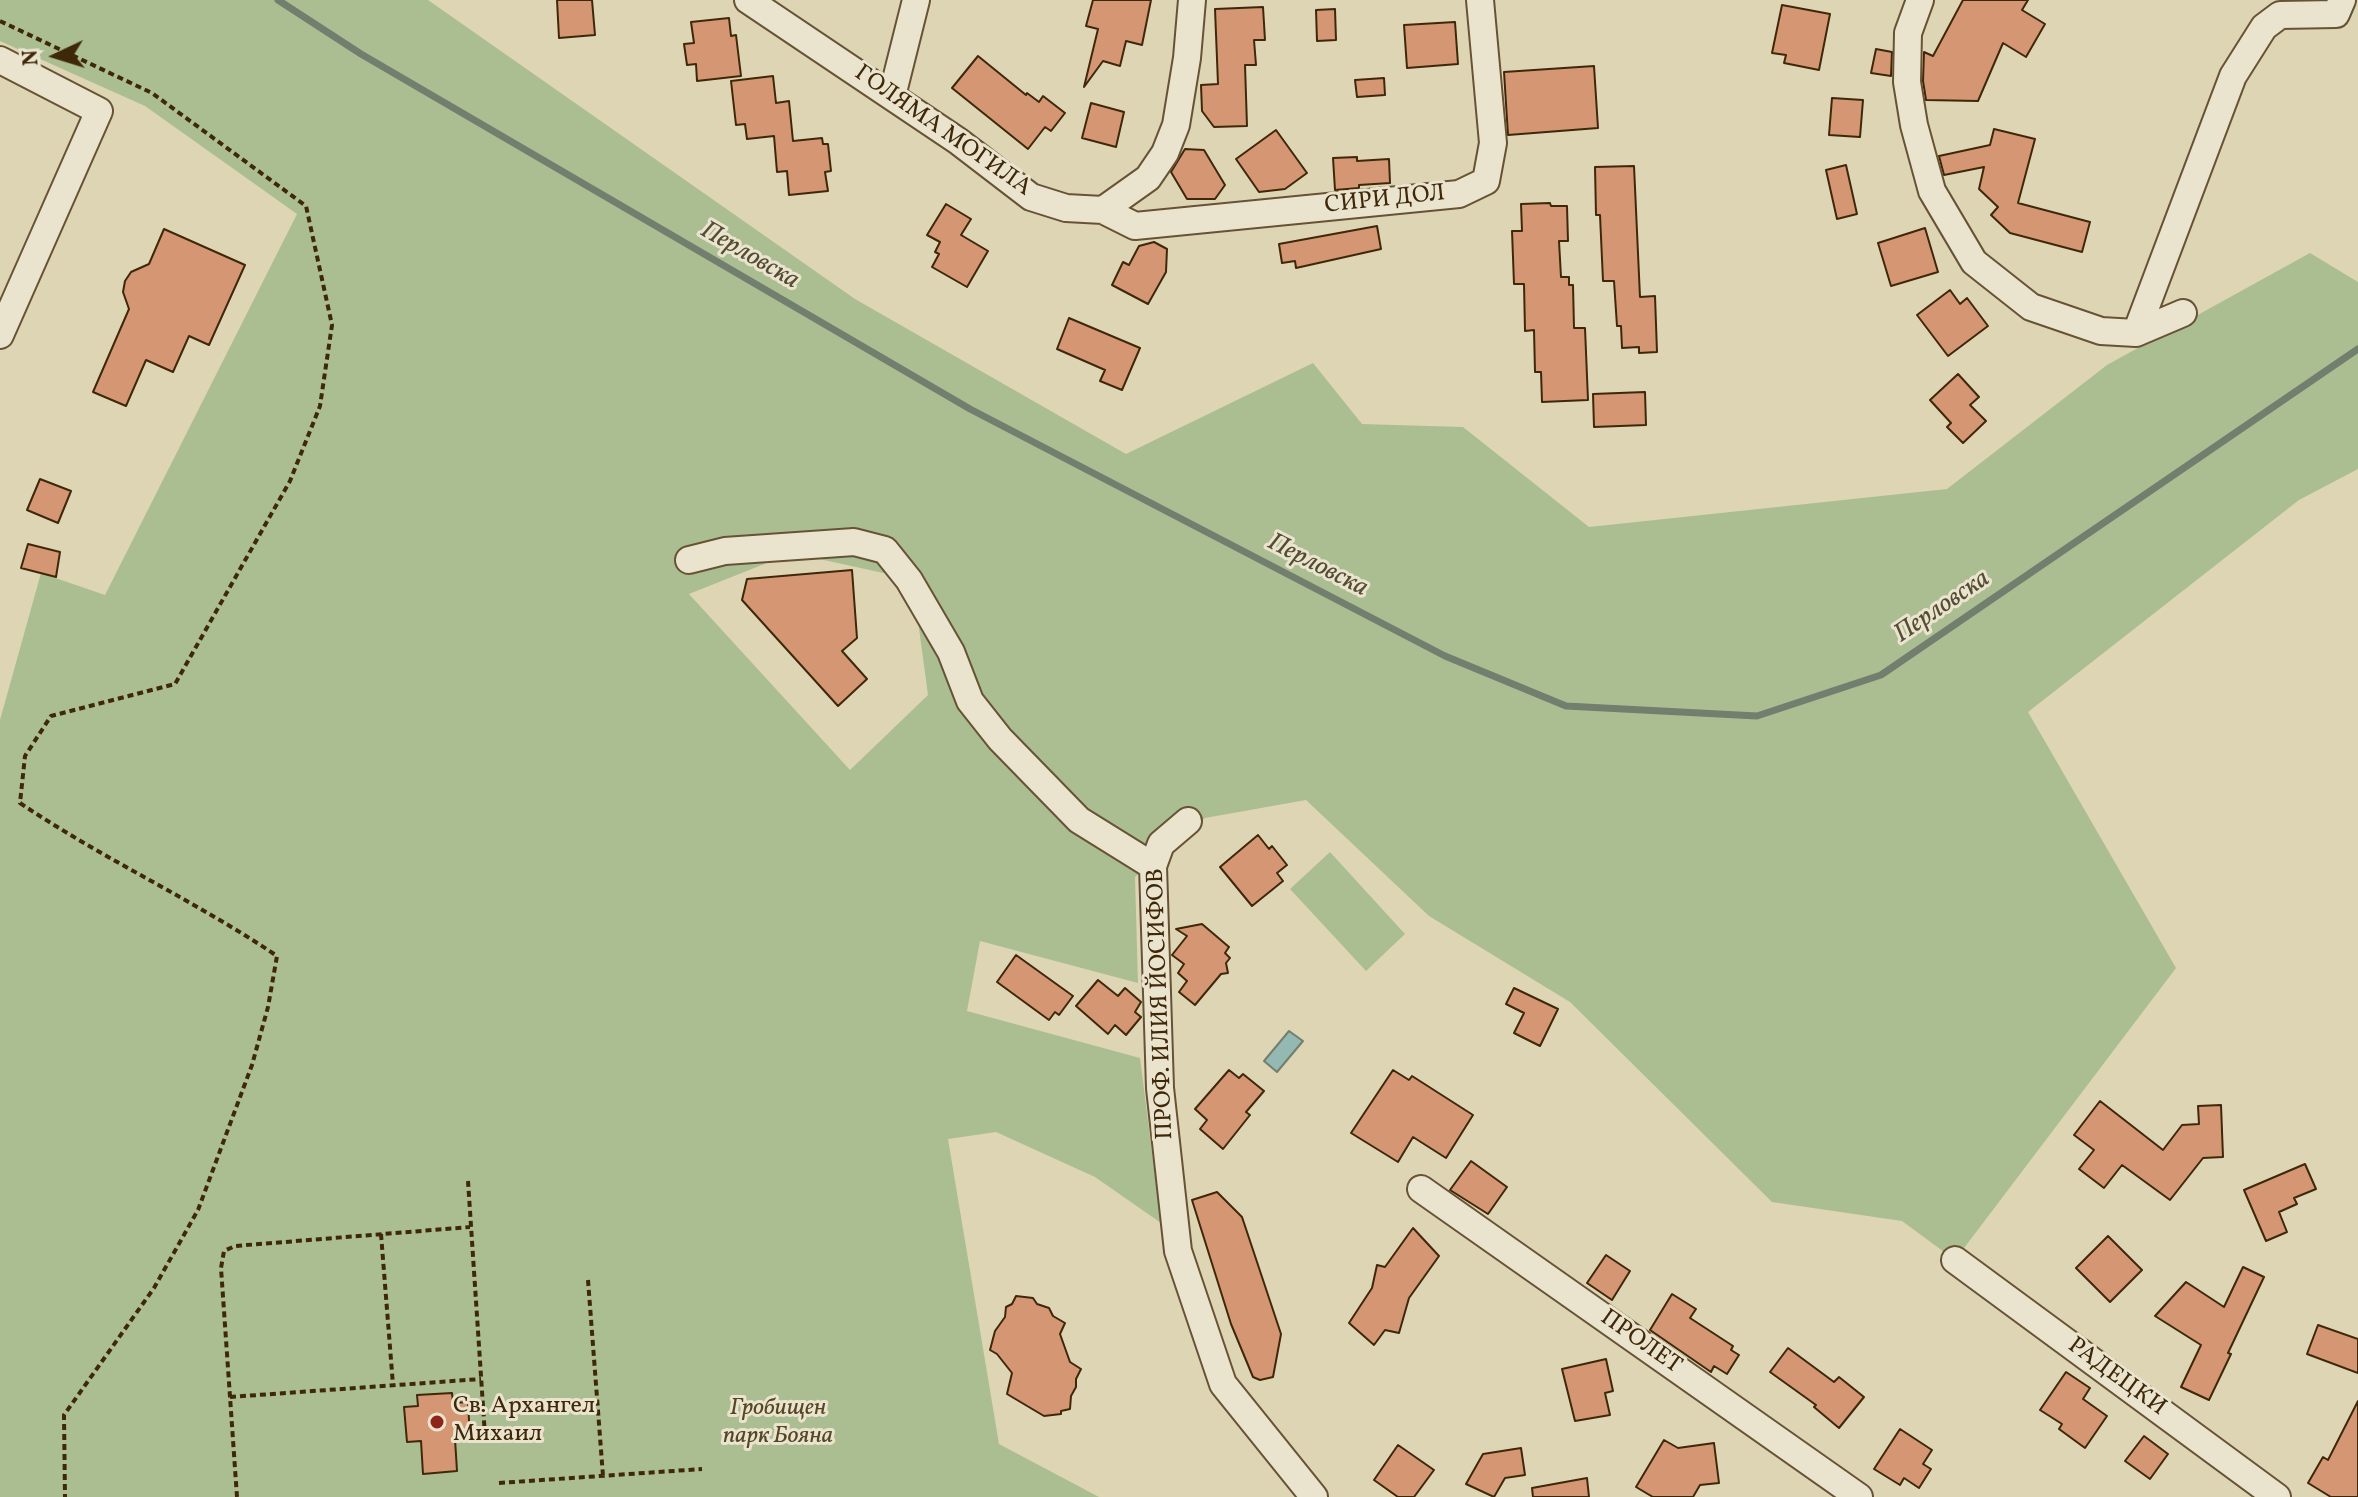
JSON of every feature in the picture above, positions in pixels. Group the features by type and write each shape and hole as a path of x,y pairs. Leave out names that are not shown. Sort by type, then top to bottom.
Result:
{"street":[{"name":"ГОЛЯМА МОГИЛА","path":"748,0 958,141 1031,197 1066,208 1103,210"},
{"path":"892,96 916,0"},
{"path":"1103,210 1148,178 1165,153 1176,125 1187,58 1192,0"},
{"name":"СИРИ ДОЛ","path":"1103,210 1135,226 1459,194 1486,181 1493,143 1480,0"},
{"path":"1920,0 1908,33 1907,82 1914,125 1932,191 1974,262 2031,307 2101,331 2136,333 2183,313"},
{"path":"2136,333 2233,76 2264,27 2280,15 2336,14 2342,0"},
{"path":"0,60 99,111 0,335"},
{"path":"689,560 725,551 854,542 885,550 909,580 951,652 970,701 1000,739 1079,820 1153,866"},
{"name":"ПРОФ. ИЛИЯ ЙОСИФОВ","path":"1188,821 1161,844 1153,866 1160,1088 1178,1251 1223,1384 1314,1497"},
{"name":"ПРОЛЕТ","path":"1421,1189 1859,1497"},
{"name":"РАДЕЦКИ","path":"1955,1260 2277,1497"}],"path":[{"path":"0,21 152,93 306,206 332,325 320,406 290,481 175,684 51,716 25,756 20,803 64,833 230,924 277,956 268,1007 252,1065 198,1210 154,1288 64,1415 65,1497"},
{"path":"468,1181 485,1436"},
{"path":"237,1497 221,1268 224,1251 235,1246 470,1227"},
{"path":"381,1234 393,1385"},
{"path":"588,1280 603,1476"},
{"path":"230,1397 481,1379"},
{"path":"499,1483 702,1469"}],"green space":[{"name":"Гробищен парк Бояна","path":"0,0 428,0 855,299 1126,454 1313,363 1362,424 1463,427 1589,527 1947,489 2107,365 2310,253 2358,282 2358,469 2299,500 2028,712 2176,968 1955,1260 1902,1221 1772,1202 1570,1002 1429,916 1306,800 1205,818 1135,877 1138,983 980,941 967,1011 1140,1058 1161,1223 1095,1177 996,1132 948,1139 999,1444 1099,1497 0,1497 0,720 41,573 105,595 297,214 145,106 0,41","holes":["792,553 888,574 918,621 928,695 850,770 689,594"]},
{"path":"1330,852 1405,934 1366,971 1290,889"}],"water":[{"path":"1289,1031 1303,1041 1277,1072 1264,1061"}],"building":[{"path":"557,0 592,0 595,35 559,38"},
{"path":"1093,0 1151,0 1142,45 1126,41 1120,66 1103,61 1084,87 1098,29 1086,26"},
{"path":"1963,0 2028,0 2022,10 2045,24 2026,57 2003,43 1978,101 1926,100 1924,52 1933,56"},
{"path":"1782,5 1830,14 1819,70 1784,63 1786,55 1772,53"},
{"path":"1263,7 1265,40 1254,40 1256,65 1245,65 1247,126 1214,127 1202,111 1201,85 1218,84 1215,9"},
{"path":"1335,9 1336,40 1317,41 1316,10"},
{"path":"729,18 731,36 736,35 741,76 697,81 696,64 687,65 684,44 694,43 691,22"},
{"path":"1455,22 1458,64 1407,68 1404,25"},
{"path":"1876,49 1892,52 1891,76 1871,73"},
{"path":"978,56 1026,95 1039,102 1043,96 1065,113 1051,131 1045,127 1028,149 952,88"},
{"path":"1594,66 1598,128 1508,135 1504,72"},
{"path":"773,76 776,103 789,101 793,141 822,138 823,144 828,144 831,171 825,172 828,191 789,195 787,171 777,172 774,136 747,139 745,124 736,125 731,81"},
{"path":"1384,78 1385,95 1357,97 1355,80"},
{"path":"1832,98 1863,100 1860,137 1829,135"},
{"path":"1091,103 1124,112 1116,147 1082,138"},
{"path":"1994,129 2035,139 2018,203 2090,222 2082,252 2010,233 1991,215 1998,207 1979,189 1984,167 1944,175 1939,156 1990,145"},
{"path":"1276,130 1307,173 1285,189 1259,192 1236,159"},
{"path":"1185,149 1204,150 1225,185 1215,199 1187,199 1171,172"},
{"path":"1357,157 1357,161 1389,159 1390,183 1335,190 1333,158"},
{"path":"1846,165 1857,214 1837,219 1826,170"},
{"path":"1634,166 1640,297 1655,296 1657,352 1639,353 1639,347 1622,348 1614,281 1603,281 1595,167"},
{"path":"1550,203 1551,206 1567,206 1568,241 1559,241 1561,277 1569,277 1569,285 1573,285 1574,328 1585,328 1588,400 1542,402 1541,372 1535,372 1534,330 1525,331 1524,284 1514,284 1512,231 1522,231 1521,204"},
{"path":"946,204 971,219 961,235 988,251 967,287 932,267 939,254 935,252 940,242 927,235"},
{"path":"1377,226 1381,249 1296,268 1295,261 1282,263 1279,244"},
{"path":"1925,228 1938,272 1891,286 1878,243"},
{"path":"164,229 245,265 209,345 189,336 173,372 146,360 126,406 93,392 129,309 123,292 125,281 131,272 149,264"},
{"path":"1154,242 1167,249 1166,272 1148,304 1112,285 1123,262 1129,265 1139,246"},
{"path":"1950,290 1960,304 1967,298 1988,326 1948,356 1917,315"},
{"path":"1069,318 1140,348 1122,390 1100,381 1105,370 1057,349"},
{"path":"1958,374 1979,397 1970,405 1986,421 1963,443 1947,427 1951,423 1930,400"},
{"path":"1645,392 1646,425 1594,427 1593,394"},
{"path":"40,479 71,491 58,523 27,510"},
{"path":"28,544 60,552 56,577 21,568"},
{"path":"852,570 857,638 842,651 867,679 838,706 742,600 747,579"},
{"path":"1258,835 1269,849 1272,846 1287,865 1277,873 1283,881 1252,906 1220,867"},
{"path":"1202,924 1229,947 1225,953 1230,958 1226,963 1228,973 1221,974 1195,1005 1179,992 1187,981 1178,973 1184,964 1172,955 1187,936 1176,929"},
{"path":"1016,955 1073,996 1059,1015 1055,1012 1049,1020 997,982"},
{"path":"1098,980 1118,996 1125,988 1141,1002 1135,1012 1141,1017 1126,1035 1115,1025 1108,1034 1076,1006"},
{"path":"1514,988 1558,1009 1540,1046 1514,1033 1524,1013 1506,1004"},
{"path":"1229,1070 1239,1078 1243,1074 1264,1091 1246,1112 1250,1115 1223,1149 1200,1129 1207,1120 1195,1109"},
{"path":"1393,1070 1409,1080 1412,1076 1473,1115 1446,1158 1413,1137 1398,1162 1351,1133"},
{"path":"2100,1101 2163,1150 2182,1125 2199,1124 2198,1106 2221,1105 2223,1157 2203,1158 2170,1200 2122,1165 2104,1188 2079,1169 2094,1150 2074,1135"},
{"path":"1471,1161 1507,1187 1488,1214 1450,1190"},
{"path":"2305,1164 2316,1189 2294,1198 2297,1204 2279,1212 2287,1232 2266,1241 2244,1190"},
{"path":"1217,1192 1242,1217 1281,1334 1273,1377 1260,1380 1253,1377 1231,1324 1192,1200"},
{"path":"1413,1228 1439,1256 1409,1298 1399,1333 1385,1330 1374,1345 1349,1323 1372,1288 1377,1265 1385,1267"},
{"path":"2108,1236 2142,1270 2110,1302 2076,1268"},
{"path":"1606,1255 1630,1271 1612,1300 1587,1283"},
{"path":"2243,1267 2264,1277 2209,1400 2181,1387 2201,1345 2155,1316 2186,1282 2224,1307"},
{"path":"1672,1294 1696,1309 1690,1318 1733,1346 1731,1350 1739,1355 1727,1374 1714,1366 1711,1372 1650,1330"},
{"path":"1016,1296 1033,1298 1065,1323 1060,1334 1070,1362 1081,1369 1071,1396 1070,1409 1061,1411 1061,1414 1044,1416 1007,1394 1012,1373 990,1350 995,1331 1005,1317 1006,1307 1012,1304"},
{"path":"2318,1325 2358,1339 2358,1373 2307,1354"},
{"path":"1788,1348 1834,1382 1839,1377 1864,1397 1839,1428 1814,1407 1816,1405 1770,1372"},
{"path":"1606,1359 1613,1391 1605,1393 1610,1415 1575,1421 1562,1369"},
{"path":"2066,1372 2090,1388 2083,1399 2107,1416 2085,1448 2059,1429 2062,1424 2040,1410"},
{"name":"Св. Архангел Михаил","path":"452,1393 453,1403 468,1402 470,1438 455,1439 457,1471 423,1474 421,1441 407,1442 404,1407 418,1406 417,1395"},
{"path":"2358,1401 2358,1497 2331,1497 2308,1483 2323,1457 2328,1460"},
{"path":"1900,1429 1932,1450 1923,1464 1931,1469 1919,1488 1904,1478 1900,1485 1874,1469"},
{"path":"2144,1436 2168,1454 2150,1479 2125,1461"},
{"path":"1664,1440 1678,1448 1714,1443 1719,1483 1700,1485 1693,1497 1653,1497 1636,1487"},
{"path":"1398,1445 1434,1470 1414,1497 1398,1497 1374,1480"},
{"path":"1521,1448 1525,1475 1505,1478 1494,1497 1466,1484 1483,1454"},
{"path":"1587,1478 1589,1497 1533,1497 1532,1488"}],"waterway":[{"name":"Перловска","path":"278,0 361,54 970,409 1445,656 1566,706 1757,716 1881,675 2358,349"}],"place":[{"name":"Св. Архангел Михаил","path":"437,1422"}]}
